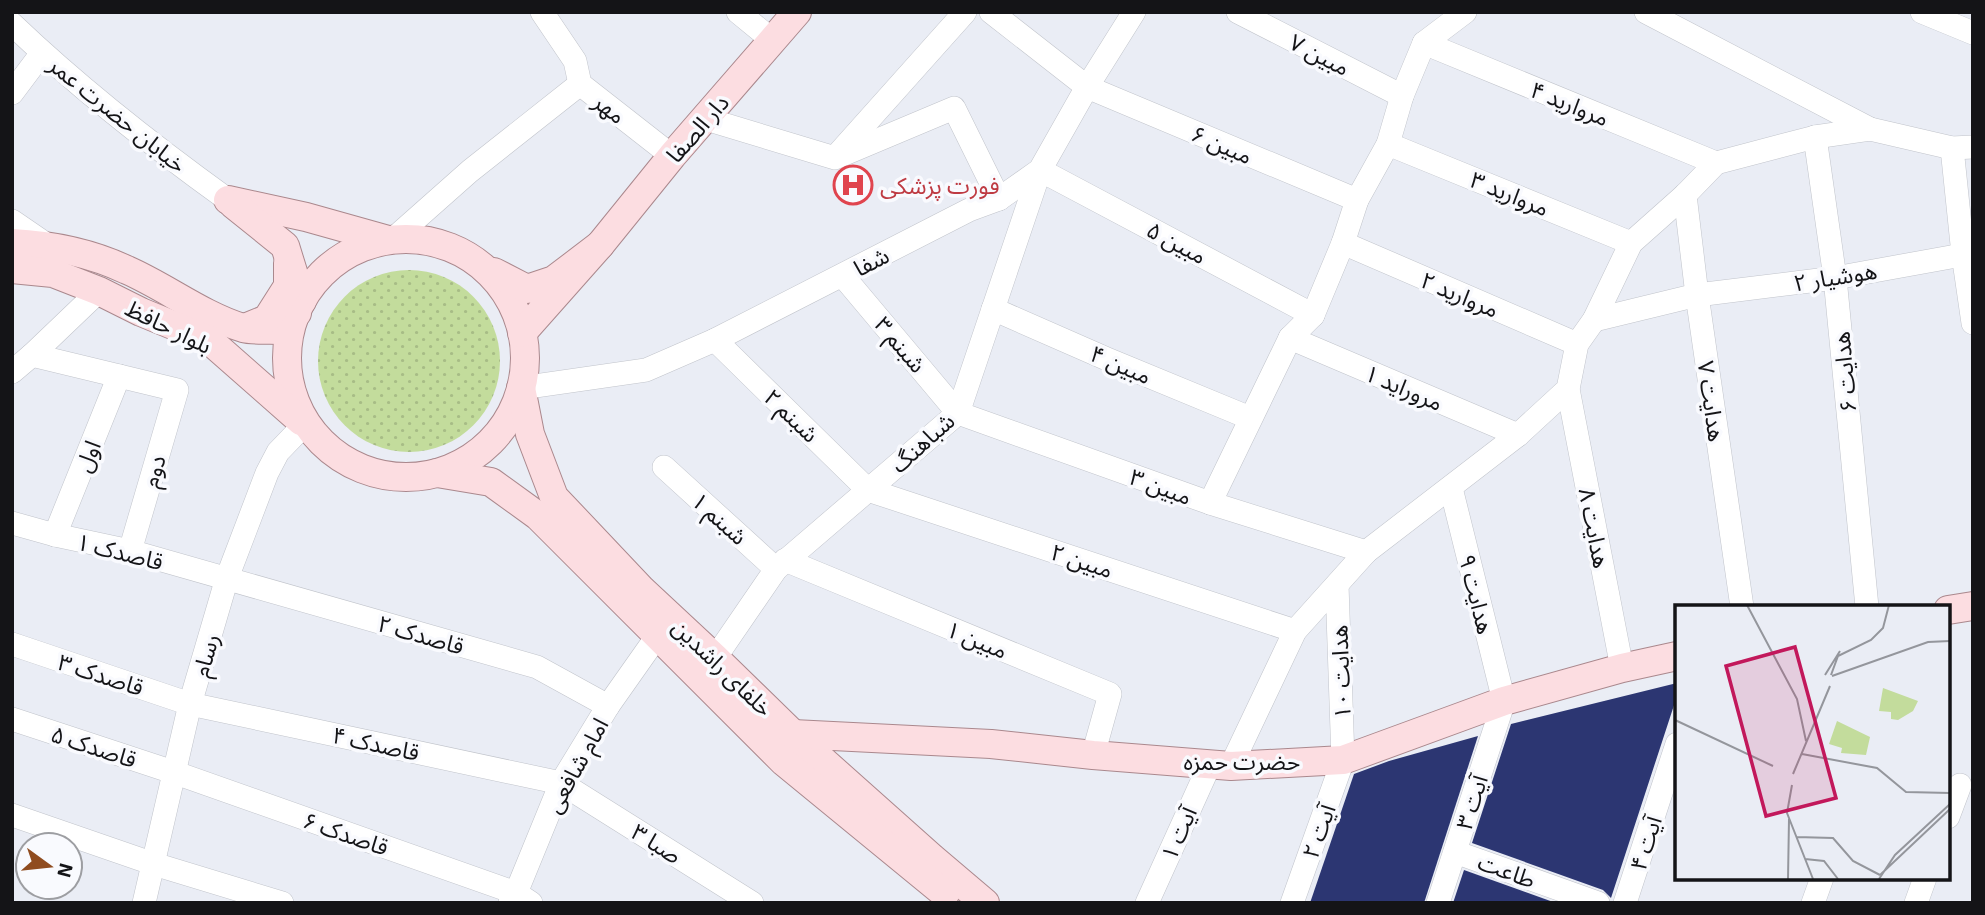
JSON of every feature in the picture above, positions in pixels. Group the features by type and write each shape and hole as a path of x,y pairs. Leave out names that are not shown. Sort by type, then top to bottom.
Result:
{"main road":[{"name":"دار الصفا","path":"600,245 672,156 797,12"},
{"path":"228,200 391,240"},
{"path":"228,200 285,246 299,307"},
{"path":"480,265 500,284 519,320 522,333 525,360 521,388 512,411 499,432 481,450 460,464 437,473 416,477 375,474 355,466 329,449 305,424 293,396 287,362 288,345 299,307 317,280 336,262 358,249 391,240 434,242 459,251 527,289 554,280 600,245"},
{"name":"بلوار حافظ","path":"12,243 47,245 127,269 207,313 244,328 280,330 299,307"},
{"path":"522,333 600,245"},
{"path":"244,328 267,319 288,286 289,267 285,246"},
{"name":"بلوار حافظ","path":"12,270 52,273 209,340 305,424"},
{"name":"خلفای راشدین","path":"521,388 530,434 554,497 642,590 793,734 985,903"},
{"name":"خلفای راشدین","path":"437,473 491,482 538,516 784,762 955,903"},
{"path":"1950,610 1973,606"},
{"name":"حضرت حمزه","path":"793,734 991,744 1221,765 1343,760 1503,701 1675,656"}],"street":[{"name":"مهر","path":"542,12 575,61 580,84 672,156"},
{"path":"738,12 772,40"},
{"path":"835,158 965,12"},
{"name":"مبین ۶","path":"991,12 1087,87 1357,200"},
{"name":"شفا","path":"521,388 646,370 715,340 969,210 999,199 1040,170 1134,12"},
{"name":"مبین ۷","path":"1238,12 1402,96"},
{"path":"1210,503 1290,338 1313,314 1343,243 1357,200 1388,144 1402,96 1424,43 1465,12"},
{"path":"1646,12 1870,129 1962,147 1973,323"},
{"path":"1922,12 1973,33"},
{"name":"خیابان حضرت عمر","path":"12,24 131,128 228,200"},
{"name":"مروارید ۴","path":"1424,43 1716,163"},
{"path":"12,93 42,53"},
{"path":"391,240 470,171 580,84"},
{"path":"706,119 835,158 954,108 999,199"},
{"path":"1568,389 1577,344 1594,320 1632,243 1716,163 1815,137 1870,129"},
{"name":"هدایت ۶","path":"1815,137 1835,278 1867,605"},
{"name":"مروارید ۳","path":"1388,144 1632,243"},
{"name":"شباهنگ","path":"715,658 780,564 958,413 1040,170"},
{"name":"مبین ۵","path":"1040,170 1313,314"},
{"name":"هدایت ۷","path":"1685,195 1742,605"},
{"path":"12,220 47,245"},
{"name":"مروارید ۲","path":"1343,243 1577,344"},
{"name":"هوشیار ۲","path":"1594,320 1697,295 1835,278 1968,254"},
{"name":"شبنم ۳","path":"843,276 958,413"},
{"path":"12,372 99,291"},
{"name":"مبین ۴","path":"993,309 1250,418"},
{"name":"مروراید ۱","path":"1290,338 1518,435"},
{"name":"شبنم ۲","path":"715,340 868,490"},
{"path":"32,355 119,376"},
{"name":"دوم","path":"119,376 177,390 130,551"},
{"name":"اول","path":"54,535 119,376"},
{"name":"آیت ۱","path":"1147,903 1295,631 1366,552 1518,435 1568,389"},
{"name":"هدایت ۸","path":"1568,389 1622,668"},
{"name":"مبین ۳","path":"958,413 1210,503 1366,552"},
{"name":"رسام","path":"144,903 190,704 227,579 267,473 278,452 305,424"},
{"name":"شبنم ۱","path":"664,467 780,564"},
{"name":"هدایت ۹","path":"1451,488 1503,701"},
{"name":"مبین ۲","path":"868,490 1295,631"},
{"name":"قاصدک ۱","path":"12,523 130,551 227,579"},
{"name":"مبین ۱","path":"780,564 1110,694 1093,755"},
{"name":"قاصدک ۲","path":"227,579 537,667 608,706"},
{"name":"هدایت ۱۰","path":"1337,585 1343,760"},
{"name":"امام شافعی","path":"519,900 561,783 608,706 658,635"},
{"name":"قاصدک ۳","path":"12,645 190,704"},
{"name":"آیت ۳","path":"1438,903 1503,701"},
{"name":"قاصدک ۴","path":"190,704 561,783"},
{"name":"قاصدک ۵","path":"12,719 176,773"},
{"name":"آیت ۴","path":"1625,903 1675,750"},
{"name":"آیت ۲","path":"1292,903 1343,760"},
{"name":"قاصدک ۶","path":"176,773 519,900"},
{"name":"صبا ۳","path":"561,783 752,903"},
{"path":"1950,812 1960,786"},
{"path":"12,816 154,864 282,903"},
{"name":"طاعت","path":"1455,852 1598,903"},
{"path":"1814,903 1821,880"},
{"path":"1916,903 1924,880"}],"green space":[{"path":"409,270 444,277 473,297 493,326 500,361 493,396 473,425 444,445 409,452 374,445 345,425 325,396 318,361 325,326 345,297 374,277"}],"building":[{"path":"1675,683 1675,702 1611,898 1603,890 1472,843 1511,724"},
{"path":"1478,736 1424,903 1310,903 1354,774 1389,761"},
{"path":"1464,870 1556,903 1453,903"}],"place":[{"name":"فورت پزشکی","path":"853,185"}]}
